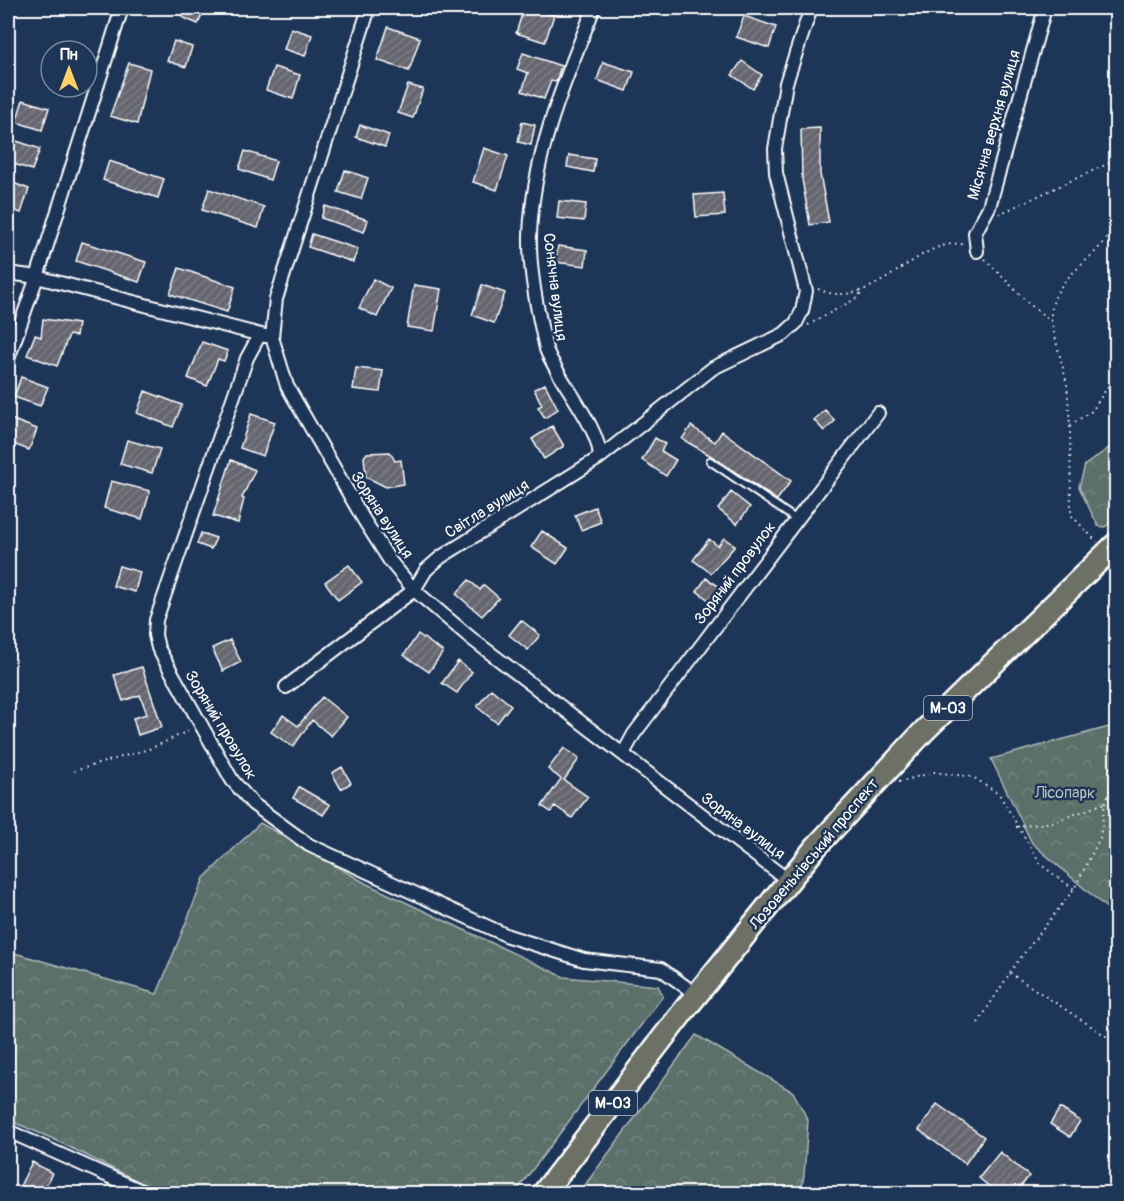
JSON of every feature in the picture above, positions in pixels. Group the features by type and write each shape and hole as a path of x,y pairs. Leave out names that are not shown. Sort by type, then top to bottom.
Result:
{"highway":[{"name":"Лозовеньківський проспект","path":"543,1194 697,995 789,881 877,779 1112,548"}],"street":[{"path":"8,359 122,8"},
{"name":"Зоряна вулиця","path":"369,8 265,336 287,386 309,429 364,520 390,561 414,590 472,639 789,881"},
{"name":"Сонячна вулиця","path":"594,8 553,111 542,146 530,238 546,349 552,364 600,442 599,458"},
{"path":"788,331 802,311 805,284 776,173 777,124 786,83 811,8"},
{"name":"Місячна верхня вулиця","path":"977,251 975,233 989,207 1045,8"},
{"path":"8,273 36,277 265,336"},
{"name":"Світла вулиця","path":"286,687 414,590 426,570 441,558 599,458 713,368 788,331"},
{"name":"Зоряний провулок","path":"265,336 247,358 156,620 155,635 158,648 200,725 240,791 309,845 508,936 584,960 661,969 697,995"},
{"name":"Зоряний провулок","path":"623,754 634,734 878,413"},
{"path":"8,1131 148,1194"}],"lane":[{"path":"710,461 797,520"}],"path":[{"path":"978,225 1116,160"},
{"path":"1112,548 1071,515 1070,426 1064,363 1051,321 1050,308 1055,294 1107,237 1116,216"},
{"path":"788,331 809,324 856,298 865,289 948,243 966,245 977,251 1029,304 1051,321"},
{"path":"805,284 826,293 841,294 865,289"},
{"path":"1070,426 1092,411 1116,374"},
{"path":"75,771 152,748 200,725"},
{"path":"893,784 934,772 973,777 999,794 1016,827 1041,865 1074,889"},
{"path":"978,1023 1010,973 1074,889 1100,838 1105,803 1116,776"},
{"path":"1016,827 1054,822 1105,803"},
{"path":"1010,973 1112,1040 1116,1039"}],"green space":[{"path":"1116,443 1116,518 1105,527 1098,526 1079,487 1085,465"},
{"name":"Лісопарк","path":"1116,725 1116,916 1032,843 991,759"},
{"path":"260,823 367,884 564,977 658,986 663,996 515,1193 162,1193 51,1138 8,1120 8,964 11,952 157,994 204,878"},
{"path":"696,1035 793,1092 808,1120 801,1193 579,1193"}],"building":[{"path":"186,8 205,8 198,24 182,17"},
{"path":"524,8 554,15 545,42 516,33"},
{"path":"744,16 776,27 769,48 736,37"},
{"path":"388,27 420,38 409,71 377,60"},
{"path":"291,28 312,35 305,56 284,49"},
{"path":"174,41 192,47 186,67 167,61"},
{"path":"523,53 561,66 556,82 551,81 544,99 522,91 528,73 517,69"},
{"path":"742,61 762,75 753,89 732,75"},
{"path":"603,62 634,72 627,91 597,80"},
{"path":"129,63 150,69 137,124 110,116"},
{"path":"274,67 300,75 293,99 266,90"},
{"path":"408,85 423,89 413,118 398,113"},
{"path":"23,100 49,108 42,130 16,122"},
{"path":"522,122 535,125 531,145 518,142"},
{"path":"360,125 389,135 385,147 356,137"},
{"path":"820,128 820,174 829,222 810,225 802,179 801,129"},
{"path":"8,138 40,149 32,170 8,162"},
{"path":"484,148 508,156 497,190 473,182"},
{"path":"245,151 276,161 270,180 239,169"},
{"path":"569,155 595,159 593,172 567,167"},
{"path":"109,161 164,179 158,198 103,180"},
{"path":"345,170 368,178 361,199 338,192"},
{"path":"8,181 29,189 21,213 8,208"},
{"path":"209,189 264,207 258,228 202,210"},
{"path":"723,193 725,215 696,217 694,195"},
{"path":"559,201 586,204 584,221 557,218"},
{"path":"325,206 368,220 364,232 321,218"},
{"path":"312,234 358,249 353,262 308,247"},
{"path":"82,242 146,262 139,282 76,261"},
{"path":"558,246 587,250 585,266 555,262"},
{"path":"179,268 235,287 227,312 170,294"},
{"path":"373,279 391,288 377,317 359,308"},
{"path":"414,285 441,289 434,331 407,327"},
{"path":"482,285 505,293 494,323 472,315"},
{"path":"43,319 78,324 76,336 69,335 57,366 27,355 35,335 41,337"},
{"path":"202,342 228,351 224,361 218,359 207,386 188,378"},
{"path":"356,368 383,371 380,392 353,389"},
{"path":"21,377 48,387 40,406 14,397"},
{"path":"545,384 558,409 545,418 538,407 542,405 534,389"},
{"path":"145,391 182,405 173,427 137,413"},
{"path":"825,410 835,421 824,431 814,420"},
{"path":"251,414 275,422 263,456 240,448"},
{"path":"8,418 37,429 29,450 8,442"},
{"path":"552,426 564,446 544,459 532,439"},
{"path":"691,426 715,442 722,431 791,481 777,500 682,439"},
{"path":"655,438 665,444 661,451 676,460 666,476 642,460"},
{"path":"127,440 160,449 152,473 120,464"},
{"path":"390,452 395,461 401,460 404,484 386,487 366,477 364,457 367,453"},
{"path":"231,460 255,470 242,498 244,499 238,523 213,516"},
{"path":"111,481 150,491 142,519 104,508"},
{"path":"731,492 750,507 737,524 718,509"},
{"path":"595,507 601,522 581,530 575,515"},
{"path":"542,531 568,548 557,564 531,547"},
{"path":"201,533 216,538 211,549 197,544"},
{"path":"724,538 735,546 711,573 693,560 709,539 718,546"},
{"path":"349,565 362,582 338,600 325,582"},
{"path":"119,566 140,572 135,592 113,586"},
{"path":"706,578 720,587 710,601 697,591"},
{"path":"469,580 480,590 484,585 499,598 482,616 456,594"},
{"path":"521,620 540,635 528,650 509,635"},
{"path":"418,634 443,652 429,672 404,655"},
{"path":"230,640 241,662 223,671 212,648"},
{"path":"458,661 472,672 457,693 442,683"},
{"path":"142,667 162,727 138,735 133,718 147,714 140,695 123,701 114,675"},
{"path":"491,689 511,705 497,723 477,707"},
{"path":"322,697 347,717 331,736 312,720 293,747 271,732 283,715 298,726"},
{"path":"564,748 579,759 564,780 588,797 572,818 555,806 551,812 542,806 561,779 548,769"},
{"path":"342,767 351,783 341,789 332,773"},
{"path":"299,787 330,805 323,815 293,798"},
{"path":"937,1104 984,1137 965,1164 919,1130"},
{"path":"1060,1108 1080,1121 1070,1137 1050,1124"},
{"path":"1000,1152 1029,1176 1015,1194 998,1194 979,1178"},
{"path":"32,1162 52,1173 42,1194 16,1194"}]}
